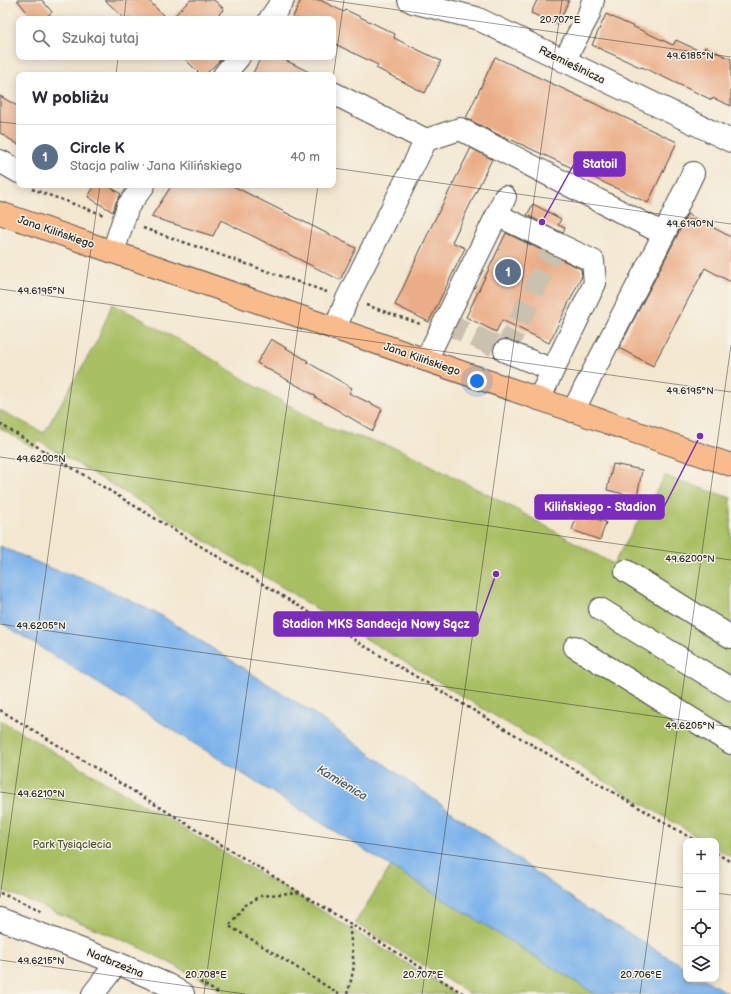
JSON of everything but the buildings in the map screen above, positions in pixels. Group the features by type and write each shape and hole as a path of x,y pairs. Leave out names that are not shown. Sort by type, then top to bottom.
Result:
{"main road":[{"name":"Jana Kilińskiego","path":"0,213 731,465"}],"street":[{"path":"272,16 283,0"},
{"name":"Rzemieślnicza","path":"409,0 476,18 731,141"},
{"path":"564,61 589,14 593,0"},
{"path":"226,72 236,60"},
{"path":"336,95 426,140 460,129 664,234"},
{"path":"335,329 347,299 426,140"},
{"path":"0,161 16,174"},
{"path":"573,411 664,234 693,173"},
{"path":"113,252 128,206 142,188"},
{"path":"426,360 502,206 556,244 593,261 595,283 539,400"},
{"path":"506,351 553,370"},
{"path":"626,571 731,637"},
{"path":"600,609 731,689"},
{"path":"575,647 731,743"},
{"name":"Nadbrzeżna","path":"0,919 117,963 168,985 183,994"},
{"path":"93,994 117,963"}],"path":[{"path":"43,188 123,221 440,331"},
{"path":"0,424 381,656 691,838"},
{"path":"0,710 464,994"},
{"path":"719,855 731,862"},
{"path":"299,892 261,896 244,906 229,926 339,994"},
{"path":"347,994 354,966 349,923"}],"green space":[{"path":"112,304 209,357 255,386 331,429 399,449 510,506 613,564 665,476 731,498 731,857 719,850 719,838 700,838 346,627 39,441 34,448 0,428 0,410 44,433 98,339"},
{"name":"Park Tysiąclecia","path":"0,720 306,901 456,994 226,994 209,983 139,947 0,889"},
{"path":"391,866 595,994 470,994 355,923"}],"water":[{"name":"Kamienica","path":"0,546 50,568 90,581 162,616 313,713 586,908 683,966 683,982 709,982 729,994 595,994 0,622"}],"tunnel":[{"path":"445,322 505,351 556,244"}],"place":[{"name":"Statoil","path":"542,222"},
{"name":"Circle K","path":"508,272"},
{"name":"Kilińskiego - Stadion","path":"700,436"},
{"name":"Stadion MKS Sandecja Nowy Sącz","path":"496,574"}]}
